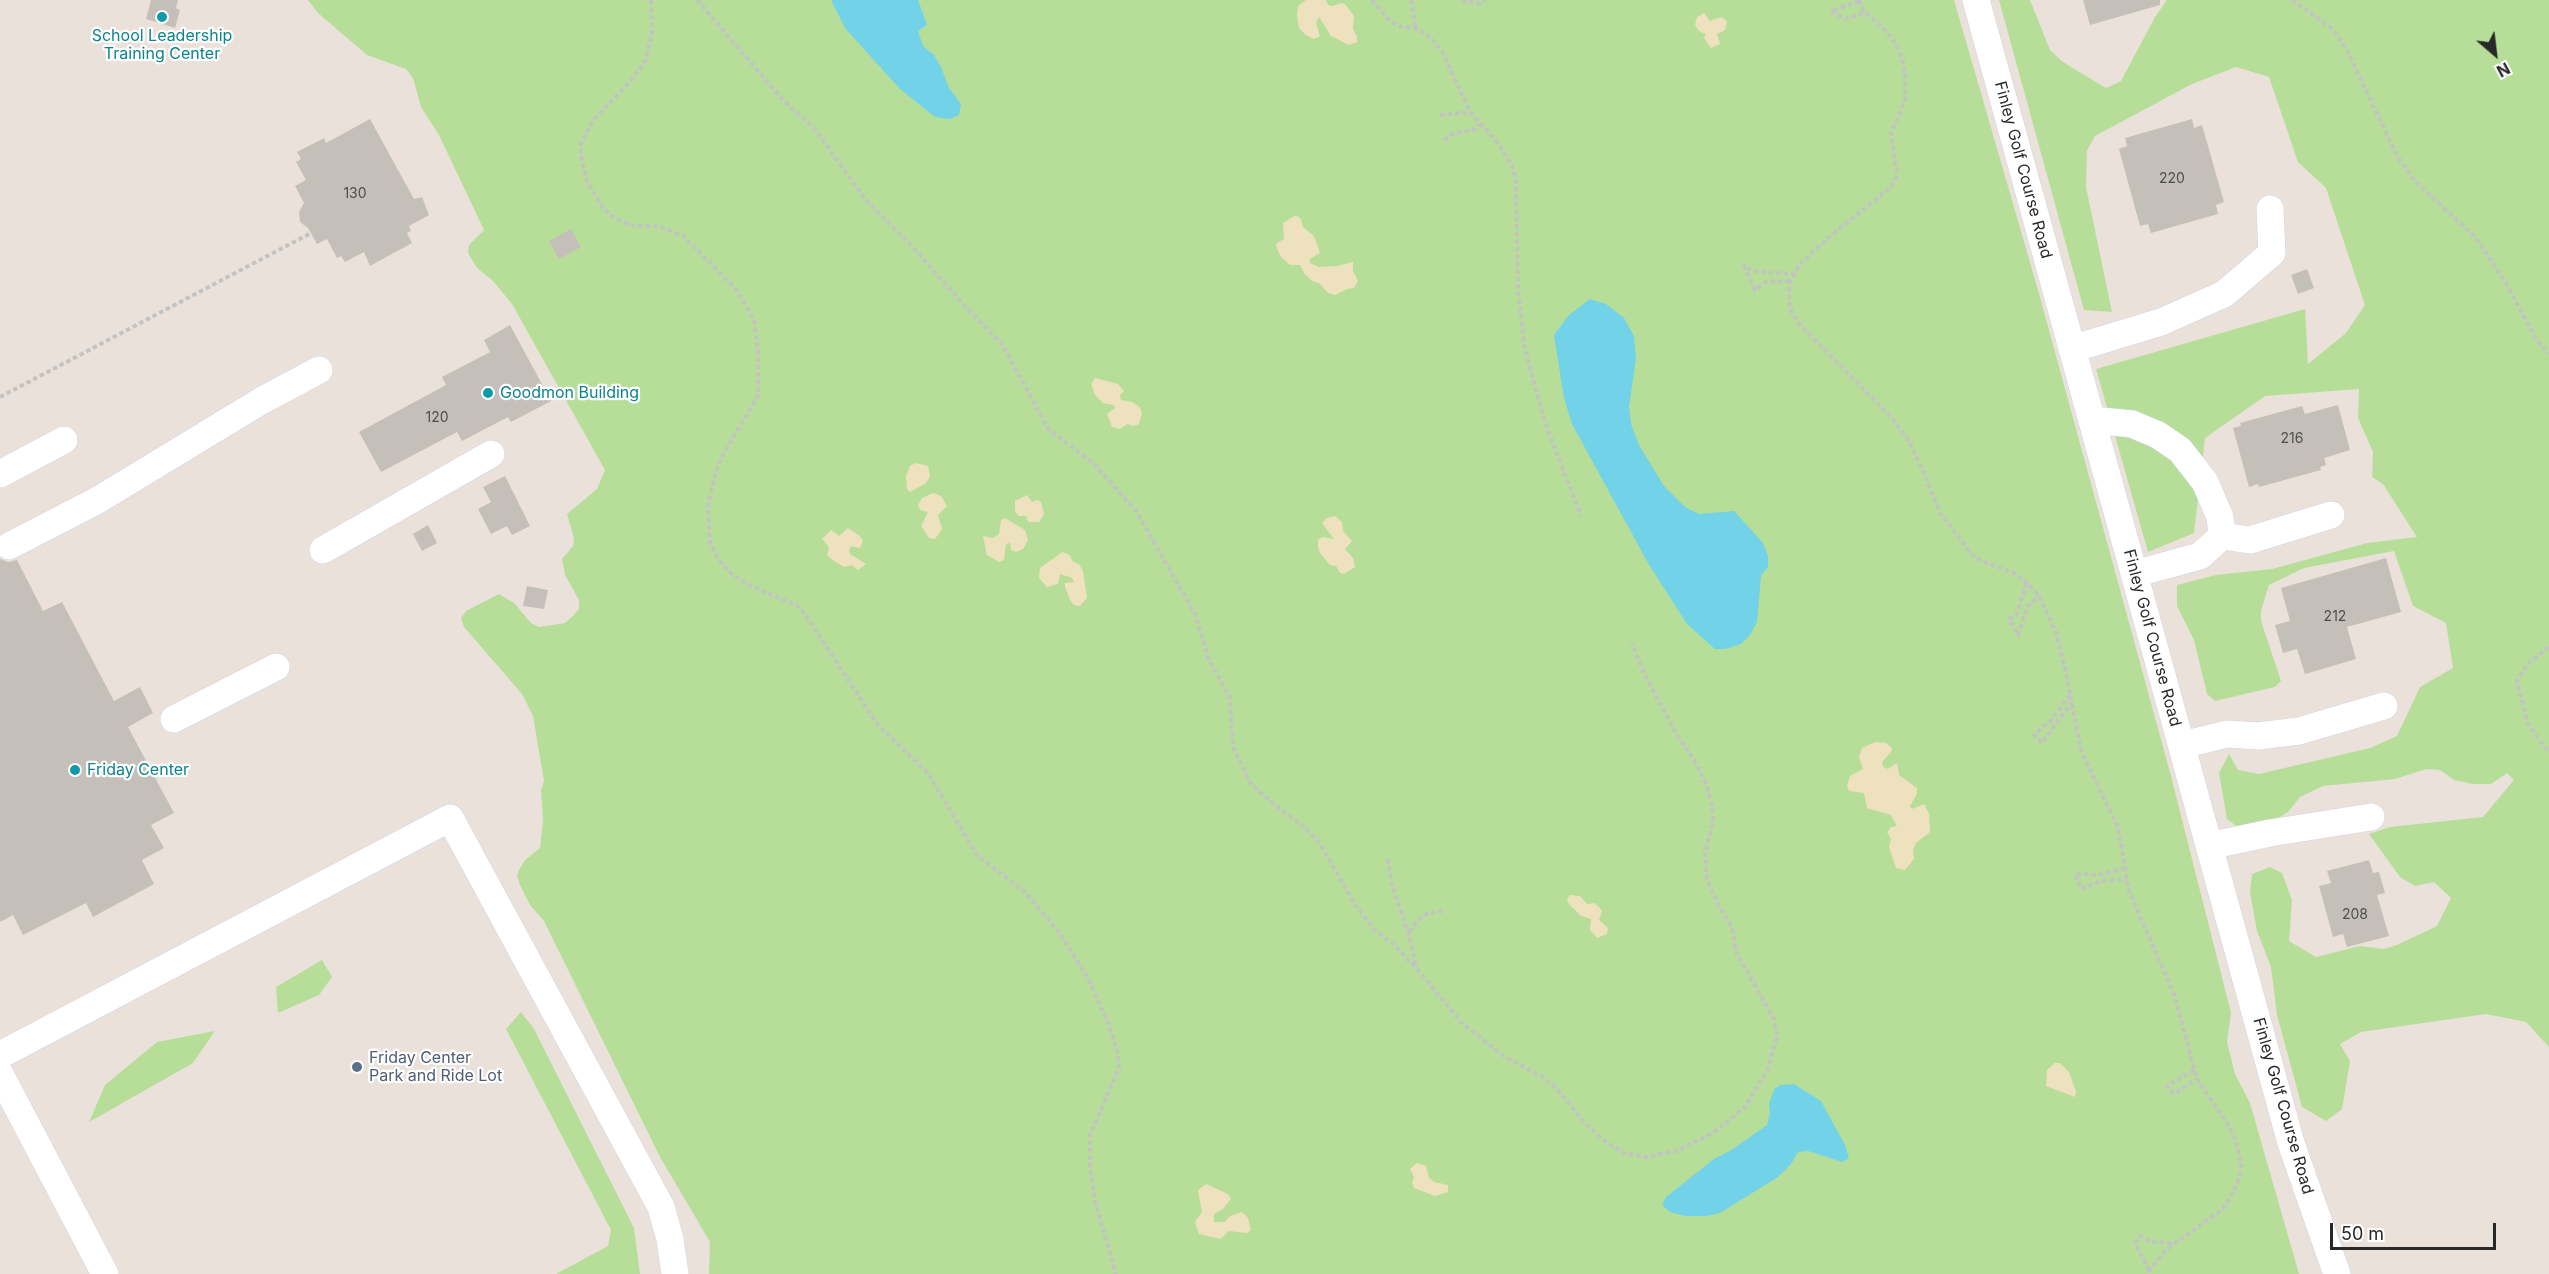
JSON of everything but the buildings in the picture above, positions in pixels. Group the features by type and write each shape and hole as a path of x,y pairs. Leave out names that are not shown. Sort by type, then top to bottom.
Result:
{"street":[{"name":"Finley Golf Course Road","path":"1976,0 2291,1143 2337,1274"},
{"path":"2072,349 2161,322 2224,294 2272,253 2270,209"},
{"path":"9,546 98,500 261,401 319,370"},
{"path":"2092,420 2132,424 2158,435 2180,450 2205,483 2220,517 2222,536"},
{"path":"0,474 64,440"},
{"path":"323,550 491,454"},
{"path":"2222,536 2250,540 2331,516"},
{"path":"2134,574 2200,556 2222,536"},
{"path":"174,719 276,667"},
{"path":"2182,745 2227,734 2258,736 2299,731 2384,706"},
{"path":"2210,846 2270,833 2371,817"},
{"path":"0,1055 450,818 661,1207 670,1239 675,1274"},
{"path":"0,1074 101,1267 122,1274"}],"path":[{"path":"651,0 652,33 646,60 628,84 594,118 581,143 581,156 587,182 598,201 612,216 629,225 661,227 682,236 735,288 754,319 758,351 758,396 722,456 716,471 708,506 710,543 719,560 732,574 747,584 800,607 878,725 928,773 977,855 1025,892 1061,935 1088,978 1108,1023 1118,1054 1119,1068 1090,1135 1090,1167 1095,1201 1116,1274"},
{"path":"698,0 783,100 815,129 865,199 1002,344 1048,429 1094,464 1136,511 1195,614 1209,660 1230,698 1233,748 1251,784 1304,826 1319,842 1356,906 1374,929 1394,945 1417,969 1462,1024 1505,1057 1541,1076 1557,1088 1586,1124 1605,1141 1624,1153 1645,1157 1677,1151 1713,1133 1745,1107 1757,1089 1774,1051 1777,1036 1774,1019 1739,959 1732,927 1707,880 1705,853 1713,824 1712,805 1706,784 1643,671 1632,643"},
{"path":"1372,0 1391,22 1402,27 1416,28 1430,37 1442,51 1470,112 1506,154 1516,180 1518,287 1524,345 1545,423 1581,516"},
{"path":"1411,0 1416,28"},
{"path":"1462,0 1480,4 1485,0"},
{"path":"1865,12 1845,19 1831,11 1859,0 1865,12 1886,30 1902,57 1905,100 1891,133 1897,175 1891,187 1817,248 1793,274 1788,296 1792,315 1893,419 1909,441 1940,513 1975,558 2016,574 2027,583 2038,596 2056,632 2081,751 2118,827 2129,891 2144,930 2174,994 2197,1079 2215,1102 2236,1141 2241,1161 2240,1176 2232,1196 2223,1209 2175,1243 2147,1272 2135,1243 2140,1236 2151,1242 2175,1243"},
{"path":"2292,0 2334,30 2347,50 2397,156 2415,181 2476,238 2507,285 2536,339 2549,354"},
{"path":"1440,115 1470,112"},
{"path":"1444,140 1453,134 1475,129 1479,124"},
{"path":"0,397 311,233"},
{"path":"1790,281 1766,282 1755,290 1744,266 1753,271 1793,274"},
{"path":"2027,583 2016,615 2008,619 2018,634 2027,607 2038,596"},
{"path":"2549,647 2527,664 2517,681 2528,724 2549,753"},
{"path":"2070,695 2051,720 2034,735 2042,743 2071,702"},
{"path":"1388,860 1392,885 1408,932 1417,969"},
{"path":"2125,868 2099,875 2075,874 2081,889 2101,881 2127,879"},
{"path":"1408,932 1418,920 1428,913 1443,911"},
{"path":"2194,1070 2168,1086 2174,1094 2197,1079"}],"green space":[{"path":"308,0 1954,0 2038,290 2171,776 2231,1013 2227,1042 2235,1074 2250,1103 2299,1274 709,1274 710,1242 660,1157 544,921 530,905 520,885 517,876 520,868 525,860 540,848 543,821 541,790 544,781 533,716 522,694 464,627 461,618 466,611 499,594 514,603 531,623 539,627 565,623 572,617 579,609 579,600 565,575 562,559 573,546 574,538 567,514 597,489 605,470 512,304 493,281 477,268 468,253 469,245 484,230 439,135 421,107 413,78 406,69 367,55 318,13"},
{"path":"1999,0 2030,0 2050,50 2063,62 2106,88 2121,81 2155,17 2167,0 2549,0 2549,1047 2526,1022 2486,1014 2361,1032 2340,1044 2350,1061 2342,1109 2326,1121 2302,1107 2277,1015 2271,967 2257,931 2250,892 2252,874 2270,867 2282,873 2292,900 2289,941 2316,957 2360,946 2384,949 2397,945 2437,926 2451,898 2434,882 2415,886 2400,877 2369,834 2390,827 2483,817 2514,780 2507,773 2491,784 2473,784 2454,780 2440,770 2426,769 2395,779 2323,786 2300,797 2288,812 2268,824 2239,828 2227,819 2219,773 2229,754 2238,770 2259,774 2370,748 2397,736 2420,687 2453,668 2446,623 2413,606 2394,551 2304,568 2269,585 2261,611 2261,621 2281,681 2275,687 2215,701 2207,694 2194,640 2177,606 2177,585 2216,575 2272,569 2367,543 2417,537 2383,484 2372,477 2373,452 2358,418 2359,389 2265,396 2205,438 2194,533 2148,552 2096,369 2305,309 2308,364 2346,333 2365,305 2326,188 2298,162 2269,77 2236,67 2192,84 2095,136 2087,151 2086,187 2112,312 2084,310"},
{"path":"322,960 332,977 319,995 278,1013 276,987"},
{"path":"521,1012 534,1029 634,1228 640,1274 556,1274 608,1246 611,1230 506,1029"},
{"path":"215,1031 193,1063 89,1122 105,1085 157,1042"}],"sand":[{"path":"1306,0 1326,0 1328,5 1332,6 1345,4 1354,16 1353,29 1357,42 1349,45 1331,36 1319,17 1316,23 1320,36 1314,39 1306,35 1299,28 1297,16 1298,6"},
{"path":"1704,13 1710,21 1721,17 1727,21 1725,30 1717,34 1720,44 1711,48 1704,38 1706,34 1699,31 1695,25 1697,17"},
{"path":"1296,215 1301,219 1303,227 1314,236 1320,253 1310,259 1310,263 1319,267 1353,262 1353,271 1358,281 1354,288 1335,295 1328,293 1319,283 1312,281 1304,273 1300,265 1290,265 1281,257 1276,246 1284,239 1283,223"},
{"path":"1095,378 1118,384 1124,391 1120,395 1121,400 1132,402 1140,407 1142,413 1139,424 1134,426 1127,424 1120,429 1112,427 1107,414 1115,408 1114,405 1103,403 1095,395 1091,384"},
{"path":"916,463 928,466 930,477 925,484 910,492 907,489 906,476 910,466"},
{"path":"933,493 941,496 947,506 938,515 942,529 935,539 929,538 921,526 928,512 920,510 918,505 922,498"},
{"path":"1027,495 1032,502 1037,500 1041,502 1044,514 1039,522 1028,522 1026,516 1019,516 1015,512 1015,501"},
{"path":"1335,516 1342,522 1343,531 1352,541 1345,549 1353,558 1355,567 1344,574 1340,573 1336,566 1330,565 1318,547 1318,540 1322,537 1334,539 1322,523 1327,518"},
{"path":"1005,518 1025,530 1028,540 1023,549 1016,552 1011,550 1010,543 1006,544 1004,560 999,562 987,555 983,536 993,538 999,534 1001,520"},
{"path":"848,528 860,536 863,541 860,548 851,546 849,550 850,554 866,564 858,570 852,565 844,567 827,555 829,547 822,539 831,530 839,536"},
{"path":"1062,552 1070,555 1072,561 1079,564 1083,571 1087,598 1080,606 1074,605 1070,600 1065,587 1065,583 1074,582 1072,578 1060,574 1058,584 1047,587 1039,578 1040,568"},
{"path":"1875,742 1886,743 1892,748 1882,762 1883,767 1888,769 1897,763 1899,775 1917,788 1917,794 1910,806 1912,809 1924,804 1929,814 1930,832 1916,843 1913,850 1914,859 1905,870 1896,868 1889,847 1891,839 1887,832 1891,827 1897,826 1891,815 1867,808 1864,793 1849,791 1847,786 1850,776 1863,769 1859,757 1862,748"},
{"path":"1570,895 1580,896 1587,904 1594,903 1599,907 1602,911 1599,920 1608,928 1607,934 1597,938 1590,930 1591,919 1581,916 1568,903 1567,899"},
{"path":"2055,1063 2060,1063 2069,1072 2076,1092 2075,1097 2046,1086 2047,1070"},
{"path":"1417,1163 1426,1166 1429,1178 1434,1182 1448,1185 1448,1192 1435,1196 1414,1188 1412,1183 1414,1177 1410,1169"},
{"path":"1206,1184 1228,1194 1231,1199 1223,1209 1214,1214 1214,1222 1225,1222 1230,1216 1242,1212 1248,1218 1251,1230 1247,1233 1228,1231 1221,1239 1199,1234 1195,1222 1202,1212 1198,1190"}],"water":[{"path":"831,0 918,0 927,25 918,31 923,46 934,55 949,88 961,104 959,115 950,119 935,117 900,89 845,28"},
{"path":"1590,299 1606,304 1624,318 1634,336 1636,358 1629,407 1631,424 1639,445 1664,486 1685,507 1699,514 1734,511 1763,543 1768,556 1768,567 1761,575 1757,622 1750,635 1741,644 1725,649 1715,649 1687,624 1648,563 1572,424 1564,398 1554,335 1569,315"},
{"path":"1794,1084 1821,1101 1845,1145 1849,1158 1842,1162 1808,1151 1798,1152 1791,1164 1778,1177 1720,1213 1685,1216 1670,1212 1662,1205 1666,1197 1714,1159 1733,1149 1767,1125 1770,1113 1769,1103 1775,1088"}],"place":[{"name":"School Leadership Training Center","path":"162,17"},
{"name":"Goodmon Building","path":"488,393"},
{"name":"Friday Center","path":"75,770"},
{"name":"Friday Center Park and Ride Lot","path":"357,1067"}]}
